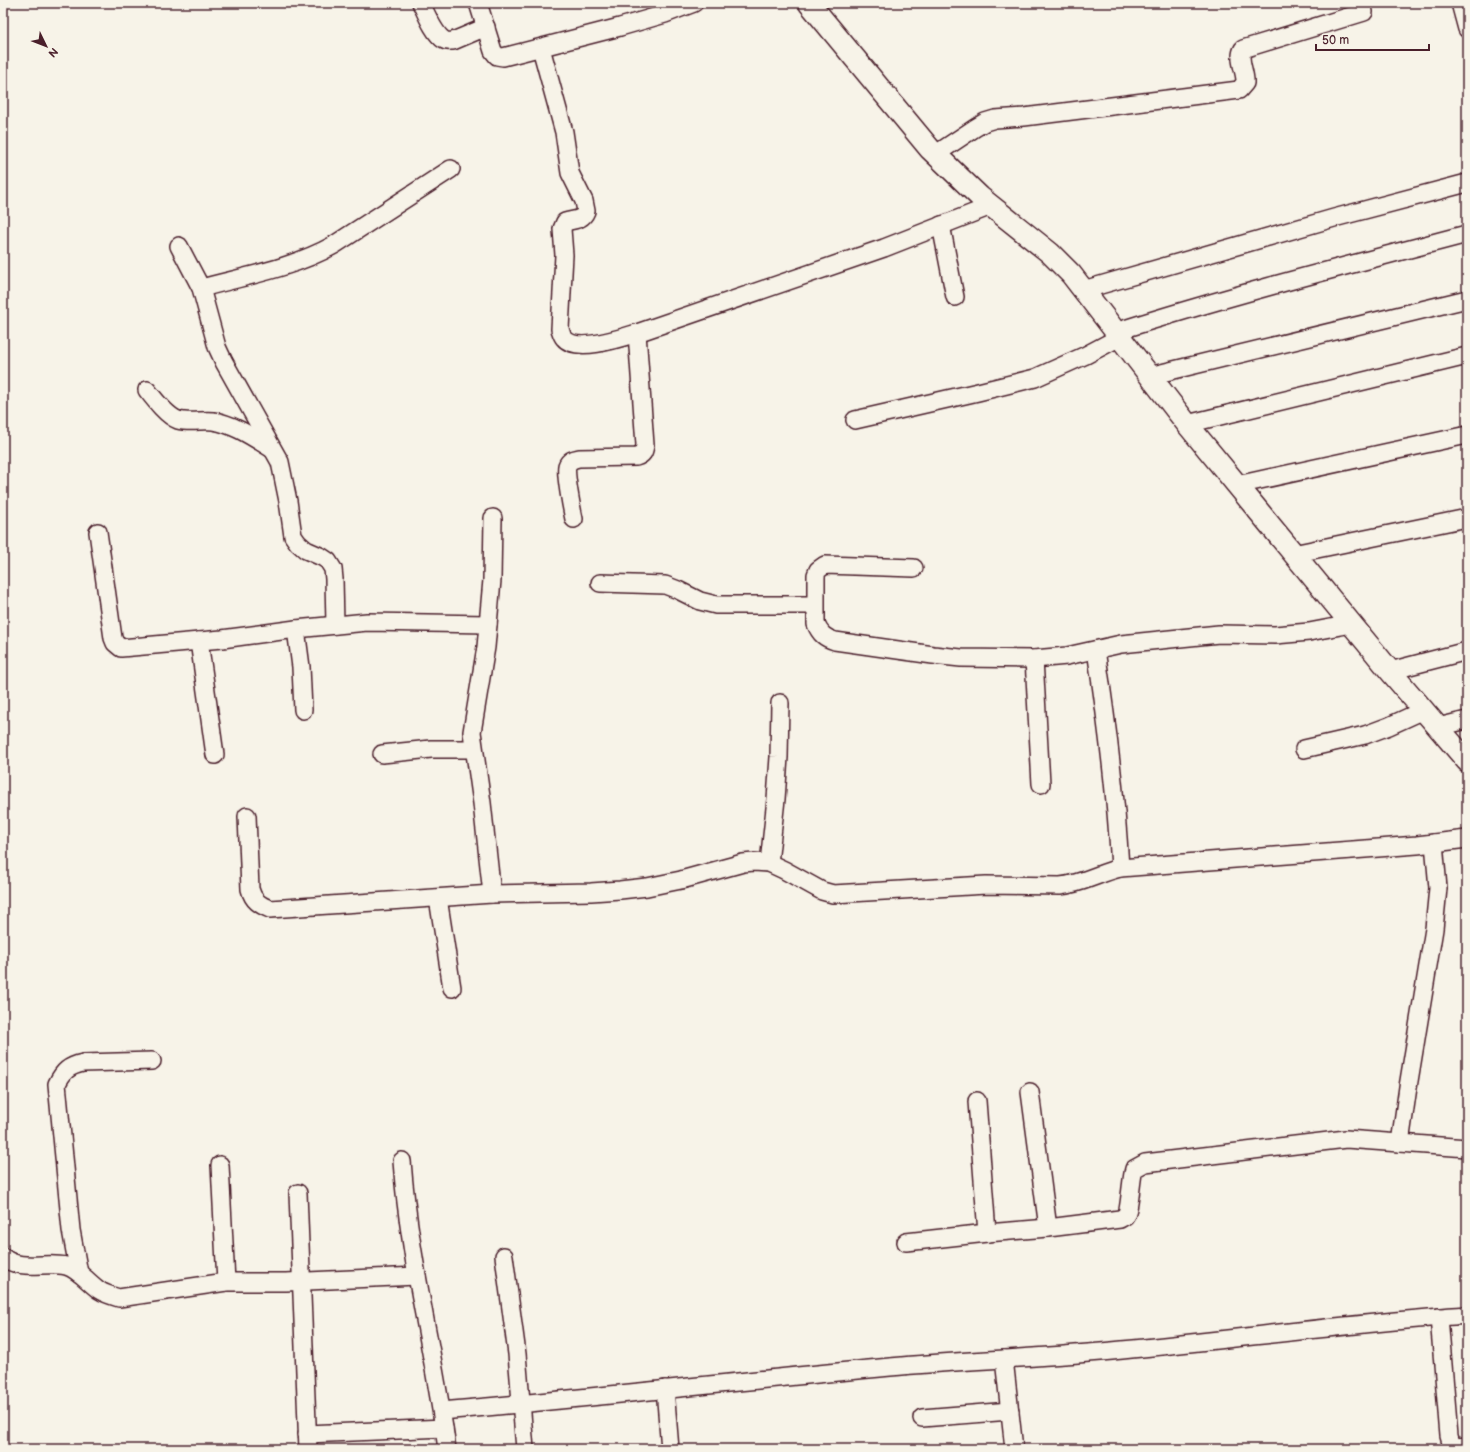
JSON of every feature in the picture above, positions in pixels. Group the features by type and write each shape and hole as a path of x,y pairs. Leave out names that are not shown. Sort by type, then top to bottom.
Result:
{"street":[{"path":"421,3 433,26 444,40 448,42 486,27"},
{"path":"478,3 493,51 497,56 503,57 633,23 694,3"},
{"path":"809,3 936,154 991,206 1059,261 1118,334 1187,424 1293,554 1467,761"},
{"path":"1460,3 1467,29"},
{"path":"936,154 975,128 995,119 1024,117 1239,90 1245,83 1240,57 1243,49 1364,12"},
{"path":"540,48 564,132 570,172 584,201 586,211 582,218 569,221 563,225 564,256 560,323 563,337 571,343 581,345 613,340 637,333 884,248 991,206"},
{"path":"200,288 296,263 319,254 451,169"},
{"path":"1083,290 1334,218 1467,183"},
{"path":"941,225 955,297"},
{"path":"855,420 1034,378 1086,355 1118,334 1180,311 1467,234"},
{"path":"179,246 200,288 217,347 274,450 282,470 293,536 306,550 328,561 333,569 335,625"},
{"path":"1149,376 1467,299"},
{"path":"574,519 566,470 570,461 579,458 636,457 641,456 644,452 645,445 637,333"},
{"path":"1187,424 1467,356"},
{"path":"147,390 169,413 179,420 212,421 227,425 242,431 274,450"},
{"path":"1237,485 1467,435"},
{"path":"492,894 482,803 473,749 472,727 486,648 493,562 493,518"},
{"path":"1293,554 1467,518"},
{"path":"98,532 113,638 118,646 126,648 367,622 488,624"},
{"path":"914,568 821,566 816,575 815,605 816,624 818,630 827,638 835,641 932,655 962,658 1034,659 1067,656 1121,644 1219,634 1275,634 1308,632 1351,624"},
{"path":"600,583 664,585 700,601 716,605 815,605"},
{"path":"296,629 302,667 303,710"},
{"path":"199,641 215,755"},
{"path":"1096,650 1104,697 1116,807 1120,868"},
{"path":"1390,670 1467,650"},
{"path":"1034,659 1041,784"},
{"path":"769,863 778,770 780,703"},
{"path":"1304,749 1365,735 1424,710"},
{"path":"1438,727 1467,720"},
{"path":"382,754 431,749 473,749"},
{"path":"247,816 250,889 252,897 262,906 270,909 492,894 620,890 647,887 681,880 744,863 754,862 769,863 822,891 833,894 986,885 1072,885 1120,868 1434,843 1467,839"},
{"path":"1400,1143 1434,929 1438,888 1434,843"},
{"path":"438,898 452,988"},
{"path":"79,1273 72,1230 57,1084 61,1074 68,1068 83,1063 152,1061"},
{"path":"1030,1092 1048,1228"},
{"path":"977,1100 987,1233"},
{"path":"906,1242 1114,1221 1126,1216 1134,1169 1144,1163 1334,1140 1355,1139 1467,1148"},
{"path":"402,1160 408,1221 442,1411 447,1449"},
{"path":"220,1165 226,1282"},
{"path":"298,1193 307,1442 444,1428"},
{"path":"3,1256 10,1262 20,1265 60,1265 69,1267 100,1290 119,1298 226,1282 301,1281 417,1276"},
{"path":"504,1256 517,1354 525,1449"},
{"path":"442,1411 561,1401 665,1389 895,1367 1095,1353 1367,1323 1467,1315"},
{"path":"1439,1317 1449,1436 1451,1443 1456,1447 1467,1446"},
{"path":"1004,1359 1014,1449"},
{"path":"665,1389 670,1449"},
{"path":"922,1418 1010,1411"}]}
